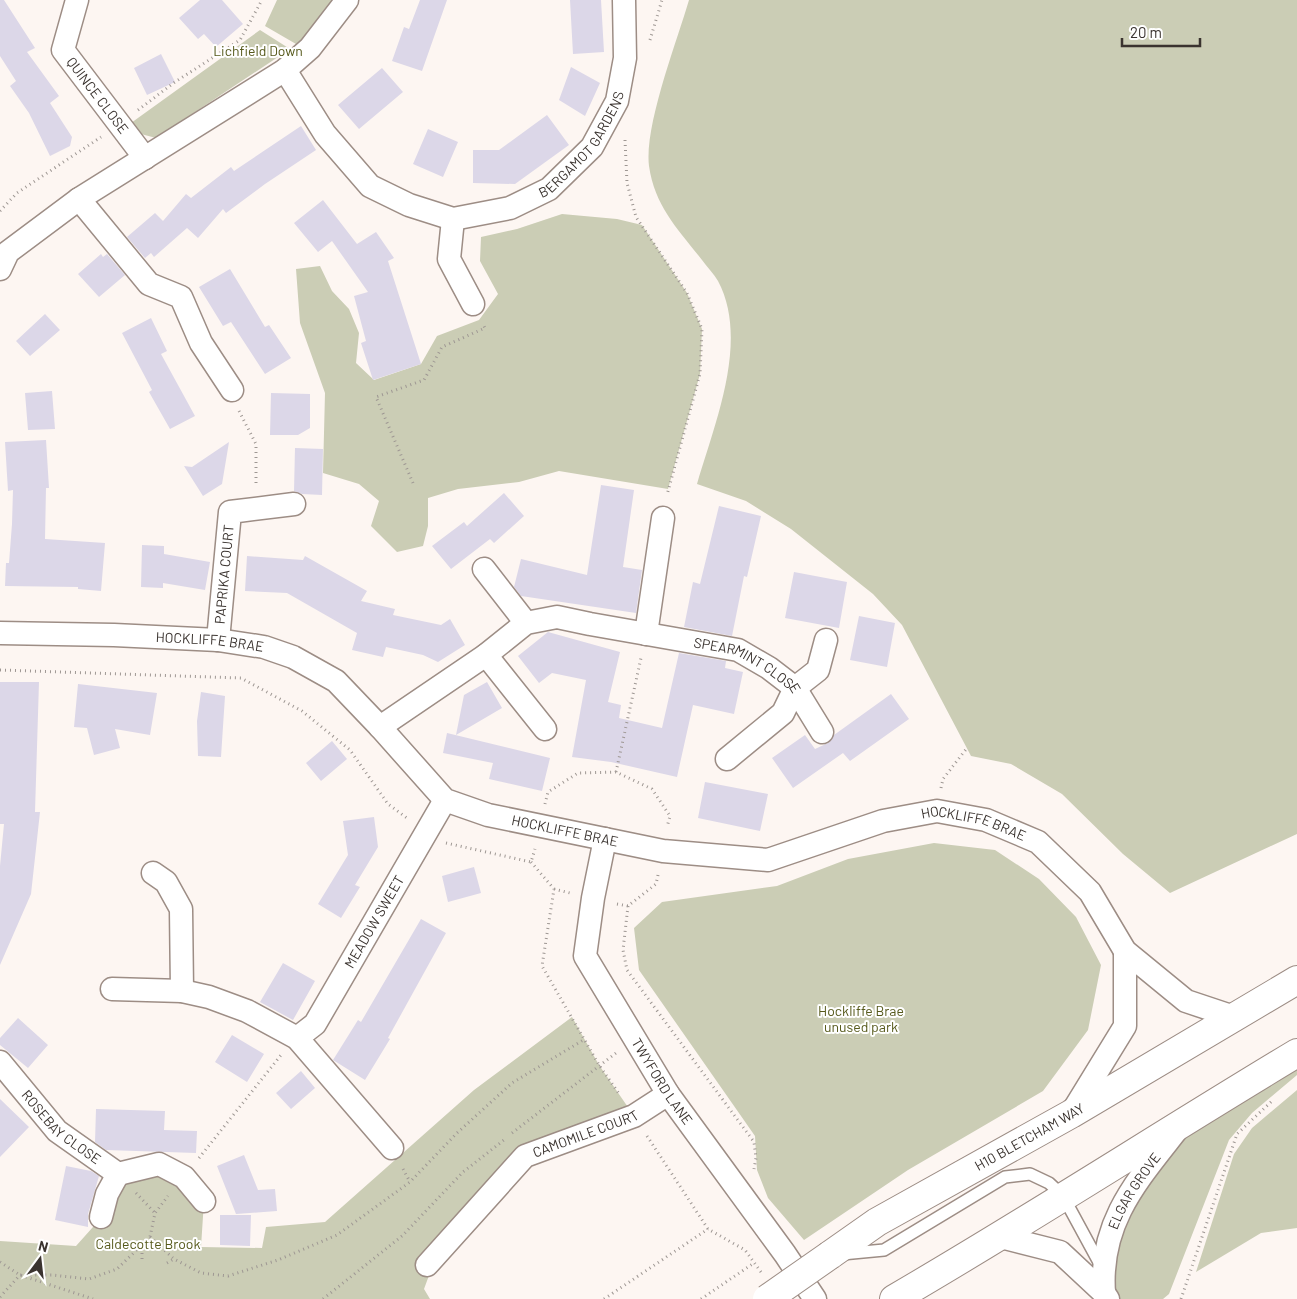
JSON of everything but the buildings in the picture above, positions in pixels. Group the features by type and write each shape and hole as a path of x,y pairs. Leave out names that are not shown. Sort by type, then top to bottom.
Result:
{"highway":[{"name":"H10 BLETCHAM WAY","path":"767,1299 877,1222 1071,1114 1297,980"},
{"path":"894,1299 1002,1237 1063,1196 1297,1053"}],"street":[{"path":"3,256 79,200 285,70 310,48 347,0"},
{"name":"BERGAMOT GARDENS","path":"453,220 510,208 549,189 592,147 617,101 625,58 624,0"},
{"name":"QUINCE CLOSE","path":"73,4 63,50 145,158"},
{"path":"285,70 325,134 370,186 409,205 453,220 449,259 473,304"},
{"path":"79,200 149,284 181,297 201,342 232,390"},
{"name":"PAPRIKA COURT","path":"218,640 230,512 294,504"},
{"path":"646,634 663,518"},
{"path":"484,569 526,623"},
{"name":"SPEARMINT CLOSE","path":"380,727 486,655 526,623 557,616 738,650 769,668 795,688 822,732"},
{"name":"HOCKLIFFE BRAE","path":"0,633 114,635 218,640 264,647 293,657 336,681 380,727 444,800 488,816 605,839 663,850 768,860 883,821 937,811 986,820 1038,842 1090,892 1125,951 1186,1002 1234,1017"},
{"path":"727,759 783,713 795,688 818,670 826,640"},
{"path":"486,655 544,729"},
{"name":"MEADOW SWEET","path":"297,1038 315,1024 428,833 444,800"},
{"name":"TWYFORD LANE","path":"605,839 593,898 585,956 668,1094 785,1254 815,1299"},
{"path":"153,873 166,882 181,909 182,992"},
{"path":"1071,1114 1125,1026 1125,951"},
{"path":"112,989 182,992 209,997 247,1011 297,1038 392,1148"},
{"name":"ROSEBAY CLOSE","path":"4,1075 57,1131 118,1174 159,1164 184,1177 204,1201"},
{"name":"CAMOMILE COURT","path":"427,1265 525,1156 634,1116 668,1094"},
{"name":"ELGAR GROVE","path":"1106,1296 1103,1268 1111,1233 1130,1189 1183,1122"},
{"name":"ROSEBAY CLOSE","path":"101,1218 108,1194 118,1174"},
{"name":"ELGAR GROVE","path":"1002,1237 1060,1252 1106,1296"}],"lane":[{"path":"830,1255 884,1250 1005,1177 1030,1174 1050,1183 1063,1196"},
{"name":"ELGAR GROVE","path":"1063,1196 1103,1268"}],"path":[{"path":"648,48 662,0"},
{"path":"626,134 627,183 636,217 687,293 702,329 700,374 668,489 663,518"},
{"path":"414,483 376,397 424,380 442,346 485,328 473,304"},
{"path":"232,390 236,405 256,444 257,509"},
{"path":"616,772 646,634"},
{"path":"937,811 943,779 967,748"},
{"path":"628,906 622,950 628,970 754,1142 756,1158 753,1172"},
{"path":"184,1177 283,1052 297,1038"},
{"path":"150,1237 174,1259 201,1273 228,1276 278,1260 337,1235 410,1182 456,1133 512,1083 584,1039"},
{"path":"323,1299 402,1236 463,1172 634,1039"},
{"path":"1181,1299 1237,1134 1276,1098"},
{"path":"20,1275 88,1279 117,1269 142,1247 150,1237 155,1213"},
{"path":"604,1299 708,1229"},
{"path":"142,1247 142,1259"},
{"path":"167,1263 174,1259"},
{"path":"0,1262 20,1275 93,1299"},
{"path":"701,1299 754,1263"},
{"path":"0,1297 20,1275"}],"green space":[{"path":"277,0 336,0 309,33 296,44 265,26"},
{"path":"689,0 1297,0 1297,834 1170,893 1123,854 1062,794 1011,764 971,756 902,625 873,594 791,529 746,501 697,484 720,410 726,383 731,330 727,305 718,281 662,206 656,194 649,166 651,129 656,107"},
{"name":"Lichfield Down","path":"260,30 290,49 156,138 141,134 131,123"},
{"path":"562,214 617,219 642,225 687,293 702,329 700,374 668,489 559,471 519,482 458,489 428,498 428,526 423,546 397,552 371,526 379,501 359,484 323,473 325,393 300,323 296,269 320,266 332,291 349,309 359,333 356,363 374,380 421,364 437,336 479,320 498,294 480,261 481,237 517,229"},
{"name":"Hockliffe Brae unused park","path":"934,843 995,850 1039,879 1076,917 1101,965 1088,1030 1043,1091 908,1170 804,1240 768,1198 757,1170 755,1136 639,970 634,928 662,902 777,886 848,859"},
{"name":"Caldecotte Brook","path":"572,1017 599,1065 634,1116 525,1156 431,1270 424,1289 430,1299 0,1299 0,1241 76,1246 101,1218 107,1194 159,1164 204,1201 201,1247 262,1248 266,1227 325,1222 474,1090"},
{"path":"1297,1066 1297,1075 1252,1113 1229,1140 1169,1294 1163,1299 1117,1299 1113,1270 1115,1237 1155,1163 1190,1133"},
{"path":"1297,1090 1297,1228 1261,1233 1196,1272 1234,1154 1252,1128"}]}
